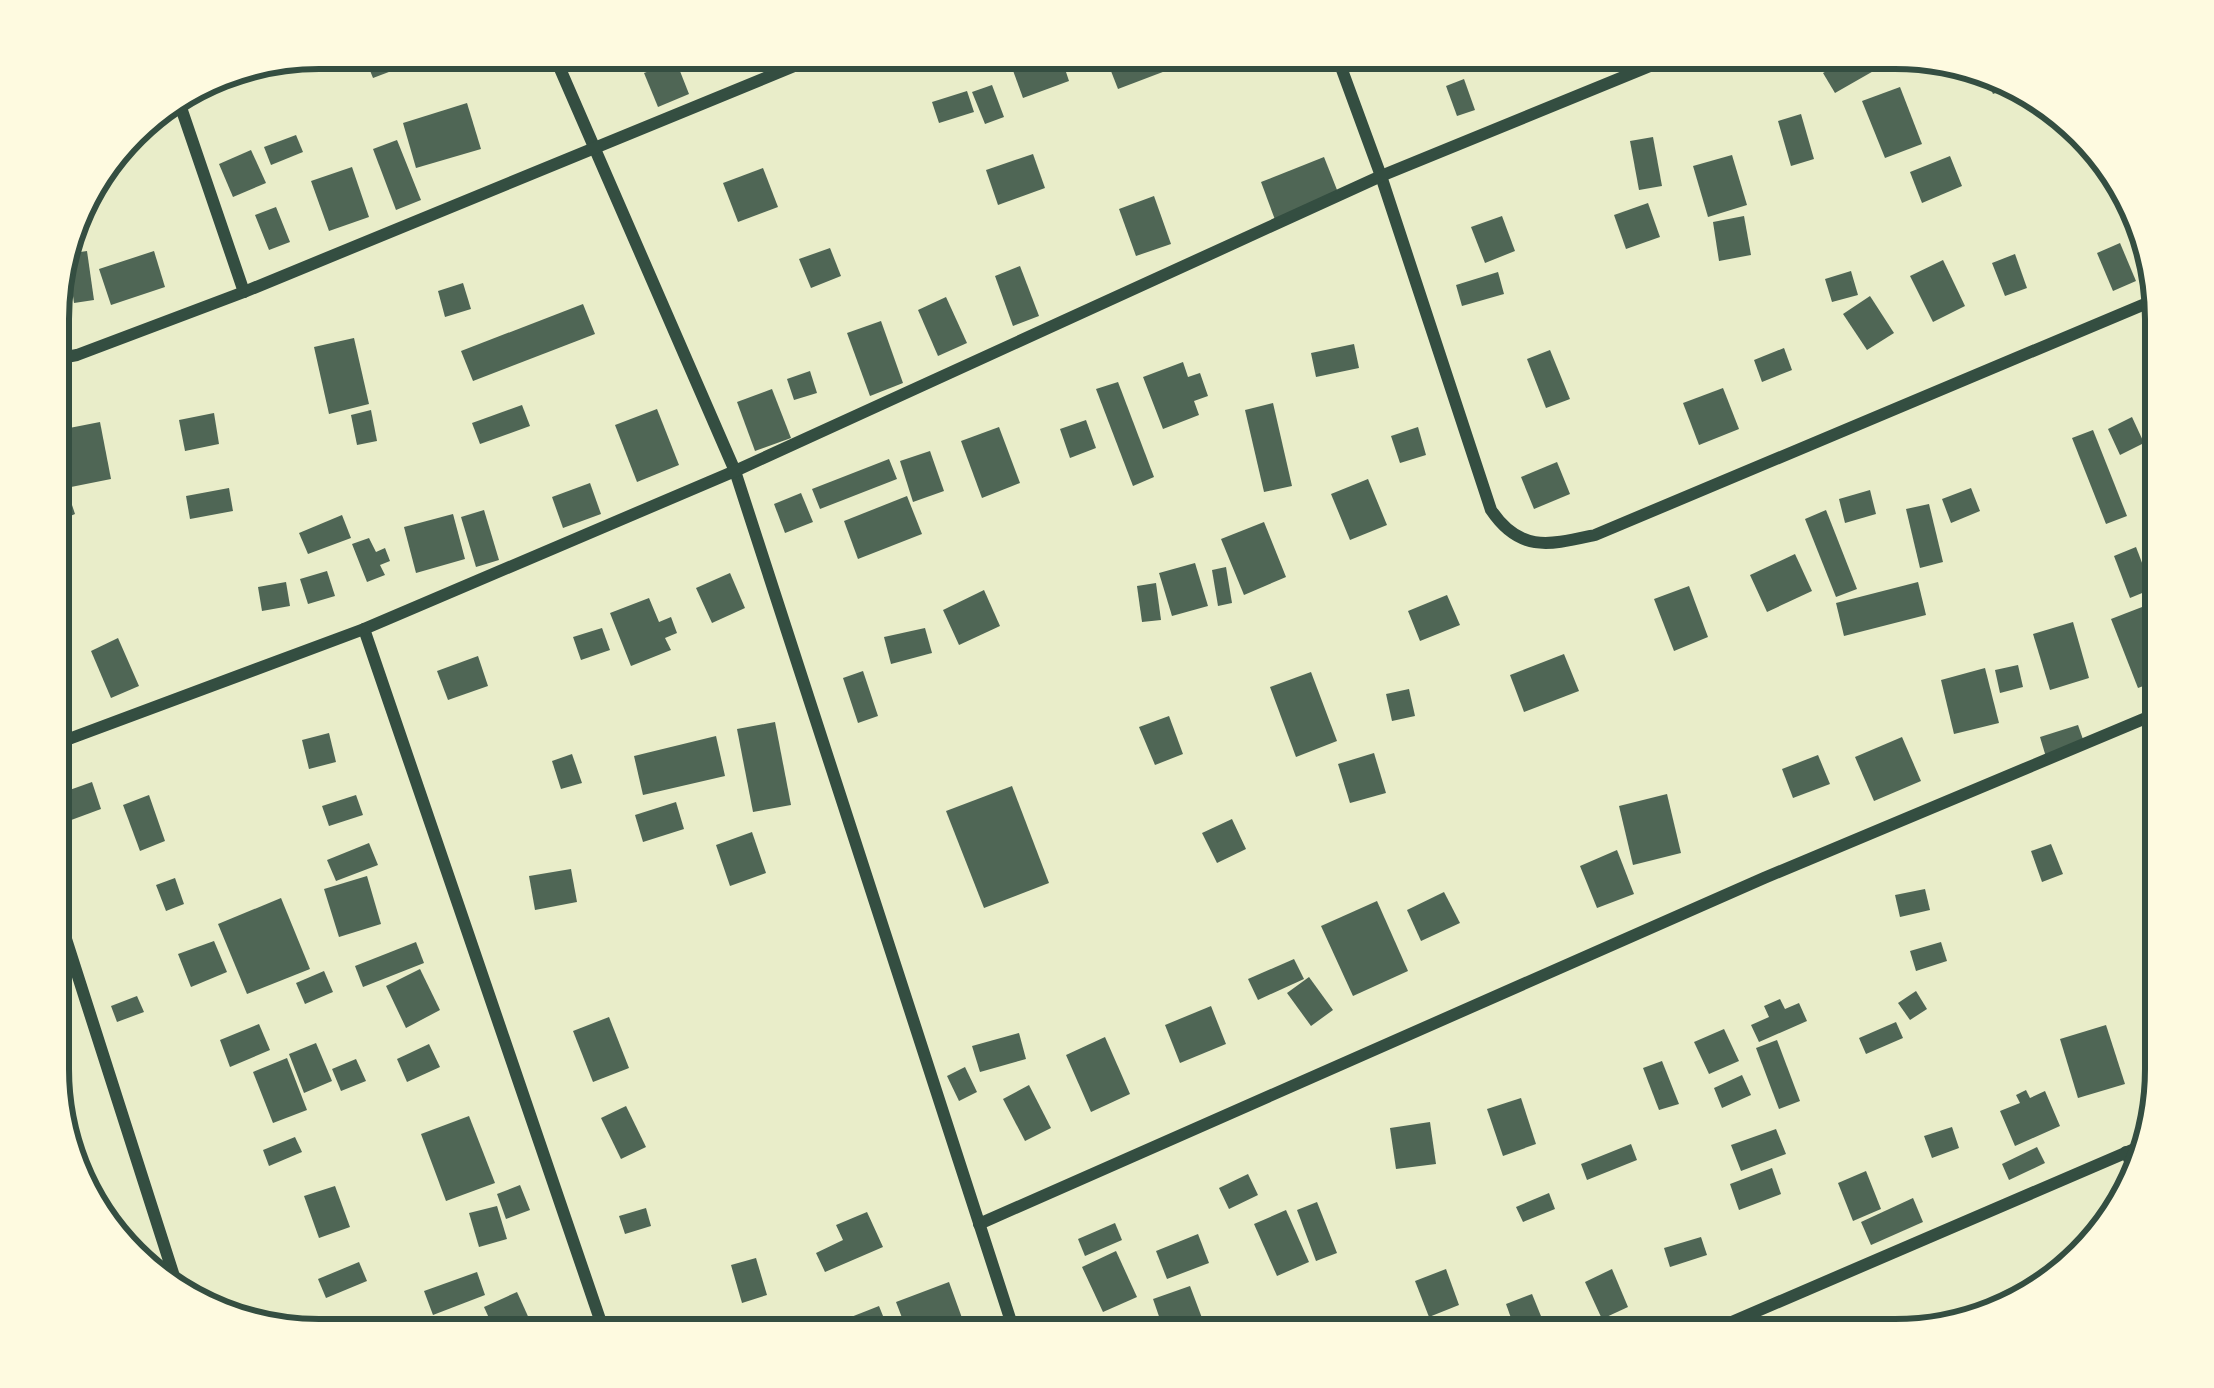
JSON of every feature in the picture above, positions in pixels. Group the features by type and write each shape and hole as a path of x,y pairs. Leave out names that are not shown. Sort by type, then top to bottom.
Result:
{"street":[{"path":"560,69 736,471 1010,1319"},
{"path":"69,357 244,292 787,69"},
{"path":"1342,69 1382,176 1491,510 1506,532 1534,543 1594,535 2144,304"},
{"path":"69,739 364,629 736,471 1382,176 1643,69"},
{"path":"182,110 244,292"},
{"path":"364,629 600,1319"},
{"path":"979,1224 1764,878 2144,719"},
{"path":"69,948 172,1271"},
{"path":"1741,1318 2132,1150"},
{"path":"2126,1152 2128,1157"}],"building":[{"path":"369,69 397,69 373,78"},
{"path":"679,69 689,94 658,107 644,73"},
{"path":"1012,69 1065,69 1069,81 1023,98"},
{"path":"1110,69 1168,70 1118,89"},
{"path":"1830,69 1877,69 1835,93 1823,73"},
{"path":"1464,79 1475,110 1457,116 1446,86"},
{"path":"992,85 1004,117 985,124 972,92"},
{"path":"1900,87 1922,144 1885,158 1862,101"},
{"path":"967,91 974,112 939,123 932,102"},
{"path":"467,103 481,149 416,168 403,123"},
{"path":"1801,114 1814,159 1791,166 1778,121"},
{"path":"296,135 303,152 271,165 264,147"},
{"path":"1653,137 1662,186 1639,190 1630,141"},
{"path":"397,140 421,200 396,210 373,149"},
{"path":"251,150 266,183 233,197 219,164"},
{"path":"1033,154 1045,188 998,205 986,170"},
{"path":"1732,155 1747,205 1708,217 1693,166"},
{"path":"1950,156 1962,186 1922,203 1910,172"},
{"path":"1324,157 1341,200 1277,225 1261,182"},
{"path":"352,167 369,217 329,231 311,181"},
{"path":"763,168 778,207 738,222 723,183"},
{"path":"1154,196 1171,244 1136,256 1119,209"},
{"path":"1648,203 1660,237 1626,249 1614,215"},
{"path":"276,207 290,242 269,250 255,215"},
{"path":"1502,216 1515,251 1485,263 1471,227"},
{"path":"1744,216 1751,255 1719,261 1713,222"},
{"path":"2120,243 2136,281 2113,291 2097,253"},
{"path":"830,248 841,276 811,288 799,259"},
{"path":"87,251 94,300 74,303 71,284 78,252"},
{"path":"154,251 165,287 111,305 99,269"},
{"path":"2015,254 2027,288 2005,296 1992,263"},
{"path":"1943,260 1965,306 1933,322 1910,276"},
{"path":"1020,266 1039,316 1013,326 995,276"},
{"path":"1851,271 1858,295 1832,302 1825,279"},
{"path":"1498,272 1504,294 1462,306 1456,285"},
{"path":"463,283 471,309 445,317 438,291"},
{"path":"1870,296 1894,333 1867,350 1843,314"},
{"path":"946,297 967,343 938,356 918,310"},
{"path":"583,304 595,334 473,381 461,351"},
{"path":"881,321 903,383 870,396 847,333"},
{"path":"354,338 369,404 329,414 314,347"},
{"path":"1354,344 1359,368 1316,377 1311,353"},
{"path":"1784,348 1792,370 1762,382 1754,360"},
{"path":"1550,350 1570,399 1546,408 1527,359"},
{"path":"1183,362 1188,377 1200,373 1208,396 1194,401 1199,415 1163,429 1143,377"},
{"path":"810,371 817,393 794,400 787,379"},
{"path":"1118,382 1154,477 1133,486 1096,389"},
{"path":"1723,388 1739,429 1699,445 1683,403"},
{"path":"772,389 791,438 755,451 737,402"},
{"path":"1273,403 1292,486 1264,492 1245,410"},
{"path":"522,405 530,426 480,444 472,423"},
{"path":"657,409 679,465 637,482 615,425"},
{"path":"371,410 377,441 357,445 351,415"},
{"path":"214,413 219,444 185,451 179,420"},
{"path":"2132,417 2144,443 2120,455 2108,429"},
{"path":"1086,420 1096,448 1070,458 1060,429"},
{"path":"100,422 111,479 69,487 69,428"},
{"path":"999,427 1020,483 982,498 961,441"},
{"path":"1418,427 1426,455 1400,463 1391,436"},
{"path":"2093,430 2127,516 2106,524 2072,438"},
{"path":"930,451 944,491 913,502 900,461"},
{"path":"889,459 897,479 820,509 812,489"},
{"path":"1557,462 1570,494 1534,509 1521,477"},
{"path":"1368,479 1387,525 1350,540 1331,494"},
{"path":"590,483 601,514 563,528 552,497"},
{"path":"229,488 233,511 190,519 186,496"},
{"path":"1971,488 1980,511 1951,523 1942,499"},
{"path":"1870,490 1876,514 1845,523 1839,499"},
{"path":"801,493 813,522 785,533 774,504"},
{"path":"907,496 922,534 858,559 844,521"},
{"path":"1929,504 1943,562 1920,568 1906,509"},
{"path":"484,510 499,560 476,567 461,517"},
{"path":"1826,510 1857,589 1836,597 1805,519"},
{"path":"453,514 465,559 416,573 404,527"},
{"path":"342,515 351,538 308,554 299,533"},
{"path":"1264,522 1286,577 1244,595 1221,539"},
{"path":"369,538 376,552 385,548 390,561 380,565 385,575 367,582 352,544"},
{"path":"2136,547 2144,568 2144,592 2130,598 2114,556"},
{"path":"1795,554 1812,591 1767,612 1750,575"},
{"path":"1195,563 1208,606 1172,616 1159,573"},
{"path":"1226,567 1232,603 1218,606 1212,570"},
{"path":"327,571 335,596 308,604 300,579"},
{"path":"730,573 745,608 712,623 696,588"},
{"path":"286,582 290,606 262,611 258,587"},
{"path":"1918,582 1926,615 1844,636 1836,603"},
{"path":"1156,583 1161,620 1142,622 1137,586"},
{"path":"1689,586 1708,637 1674,651 1654,599"},
{"path":"984,590 1000,626 959,645 943,610"},
{"path":"1447,595 1460,625 1420,641 1408,611"},
{"path":"649,598 659,622 671,617 677,633 665,638 671,650 631,666 610,613"},
{"path":"2144,606 2144,686 2138,688 2111,619"},
{"path":"2073,622 2089,678 2050,690 2033,634"},
{"path":"602,628 610,650 581,660 573,637"},
{"path":"925,628 932,653 891,664 884,637"},
{"path":"118,638 139,686 111,698 91,651"},
{"path":"1564,654 1579,691 1524,712 1510,675"},
{"path":"478,656 488,686 448,700 437,671"},
{"path":"2018,665 2023,687 2000,693 1995,670"},
{"path":"1985,668 1999,723 1954,734 1941,680"},
{"path":"863,671 878,716 858,723 843,678"},
{"path":"1311,672 1337,741 1296,757 1270,687"},
{"path":"1409,689 1415,716 1392,721 1386,694"},
{"path":"1169,716 1183,754 1155,765 1139,727"},
{"path":"775,722 791,805 753,812 737,729"},
{"path":"2078,725 2085,745 2046,757 2040,737"},
{"path":"329,733 336,762 309,769 302,740"},
{"path":"716,736 725,776 643,795 634,756"},
{"path":"1902,737 1921,781 1874,801 1855,757"},
{"path":"1374,753 1386,793 1350,803 1338,764"},
{"path":"572,754 582,783 561,789 552,761"},
{"path":"1818,755 1830,784 1793,798 1782,769"},
{"path":"92,782 101,809 69,821 69,790"},
{"path":"1012,786 1049,883 984,908 946,811"},
{"path":"1667,794 1681,853 1633,865 1619,806"},
{"path":"149,795 165,841 140,851 123,805"},
{"path":"356,795 363,815 329,826 322,806"},
{"path":"676,802 684,829 643,842 635,815"},
{"path":"1232,819 1246,849 1217,863 1202,833"},
{"path":"752,832 766,873 730,886 716,845"},
{"path":"369,843 378,865 336,881 327,860"},
{"path":"2051,844 2063,874 2042,882 2031,851"},
{"path":"1617,850 1634,894 1597,908 1580,866"},
{"path":"571,869 577,902 535,910 529,876"},
{"path":"367,876 381,924 339,937 324,889"},
{"path":"175,878 184,904 166,911 156,885"},
{"path":"1925,889 1930,910 1900,917 1895,895"},
{"path":"1444,892 1460,923 1421,941 1407,910"},
{"path":"281,898 310,969 247,994 218,924"},
{"path":"1377,901 1408,971 1353,996 1321,926"},
{"path":"214,941 227,972 191,987 178,954"},
{"path":"416,942 424,963 363,987 355,966"},
{"path":"1941,942 1947,961 1916,971 1910,951"},
{"path":"1294,959 1304,979 1258,1000 1248,979"},
{"path":"420,969 440,1010 406,1028 386,986"},
{"path":"324,971 333,992 305,1004 296,983"},
{"path":"1309,977 1333,1010 1311,1026 1287,993"},
{"path":"1916,991 1927,1009 1910,1020 1898,1003"},
{"path":"137,996 144,1012 117,1022 111,1006"},
{"path":"1780,999 1785,1009 1799,1003 1807,1021 1759,1042 1751,1025 1769,1017 1764,1006"},
{"path":"1211,1006 1226,1044 1180,1063 1165,1025"},
{"path":"609,1017 629,1068 593,1082 573,1031"},
{"path":"1896,1022 1903,1038 1866,1054 1859,1038"},
{"path":"259,1024 270,1050 230,1067 220,1040"},
{"path":"2106,1025 2125,1084 2078,1098 2060,1039"},
{"path":"1724,1029 1739,1061 1709,1074 1694,1042"},
{"path":"1019,1033 1026,1059 980,1072 972,1046"},
{"path":"1105,1037 1130,1094 1091,1112 1066,1055"},
{"path":"1777,1040 1800,1101 1779,1109 1756,1048"},
{"path":"316,1043 332,1081 304,1093 289,1054"},
{"path":"429,1044 440,1067 407,1082 397,1059"},
{"path":"287,1058 307,1110 273,1123 253,1072"},
{"path":"356,1059 366,1081 341,1091 332,1069"},
{"path":"1662,1061 1679,1104 1659,1110 1643,1068"},
{"path":"965,1067 977,1092 959,1101 947,1076"},
{"path":"1742,1075 1751,1095 1722,1108 1714,1088"},
{"path":"1029,1085 1051,1128 1025,1141 1003,1099"},
{"path":"2026,1090 2030,1098 2045,1091 2060,1126 2015,1146 2000,1111 2020,1103 2016,1095"},
{"path":"1521,1098 1536,1144 1503,1156 1487,1109"},
{"path":"626,1106 646,1147 621,1159 601,1118"},
{"path":"469,1116 495,1183 446,1201 421,1134"},
{"path":"1430,1122 1436,1164 1396,1169 1390,1128"},
{"path":"1952,1127 1959,1148 1932,1158 1924,1136"},
{"path":"1776,1129 1786,1154 1741,1171 1731,1145"},
{"path":"295,1137 302,1152 269,1166 263,1150"},
{"path":"1631,1144 1637,1160 1587,1180 1581,1164"},
{"path":"2037,1147 2045,1163 2009,1180 2002,1164"},
{"path":"1772,1168 1781,1194 1739,1210 1730,1184"},
{"path":"1866,1171 1881,1209 1853,1221 1838,1183"},
{"path":"1248,1174 1258,1195 1229,1209 1219,1188"},
{"path":"520,1185 530,1210 506,1219 497,1194"},
{"path":"335,1186 350,1227 319,1238 304,1196"},
{"path":"1549,1193 1555,1209 1523,1222 1516,1207"},
{"path":"1913,1198 1923,1222 1871,1245 1861,1222"},
{"path":"1317,1202 1337,1253 1316,1261 1297,1210"},
{"path":"497,1206 507,1239 479,1247 469,1213"},
{"path":"646,1208 651,1226 625,1234 619,1216"},
{"path":"1286,1210 1309,1262 1277,1276 1254,1224"},
{"path":"867,1212 883,1247 825,1272 816,1253 843,1240 836,1225"},
{"path":"1115,1223 1122,1240 1085,1256 1078,1239"},
{"path":"1198,1234 1209,1263 1167,1279 1156,1251"},
{"path":"1701,1237 1707,1255 1670,1267 1664,1248"},
{"path":"1116,1251 1137,1297 1103,1312 1082,1267"},
{"path":"756,1258 767,1295 742,1303 731,1265"},
{"path":"359,1262 367,1281 326,1298 318,1279"},
{"path":"1446,1269 1459,1305 1429,1317 1415,1281"},
{"path":"1612,1269 1628,1307 1602,1318 1585,1282"},
{"path":"477,1272 485,1295 433,1315 424,1291"},
{"path":"949,1282 962,1319 902,1319 896,1302"},
{"path":"1190,1286 1202,1318 1160,1318 1153,1299"},
{"path":"517,1292 529,1319 489,1319 484,1307"},
{"path":"1532,1294 1542,1318 1511,1318 1506,1304"},
{"path":"879,1306 884,1319 847,1319"}]}
